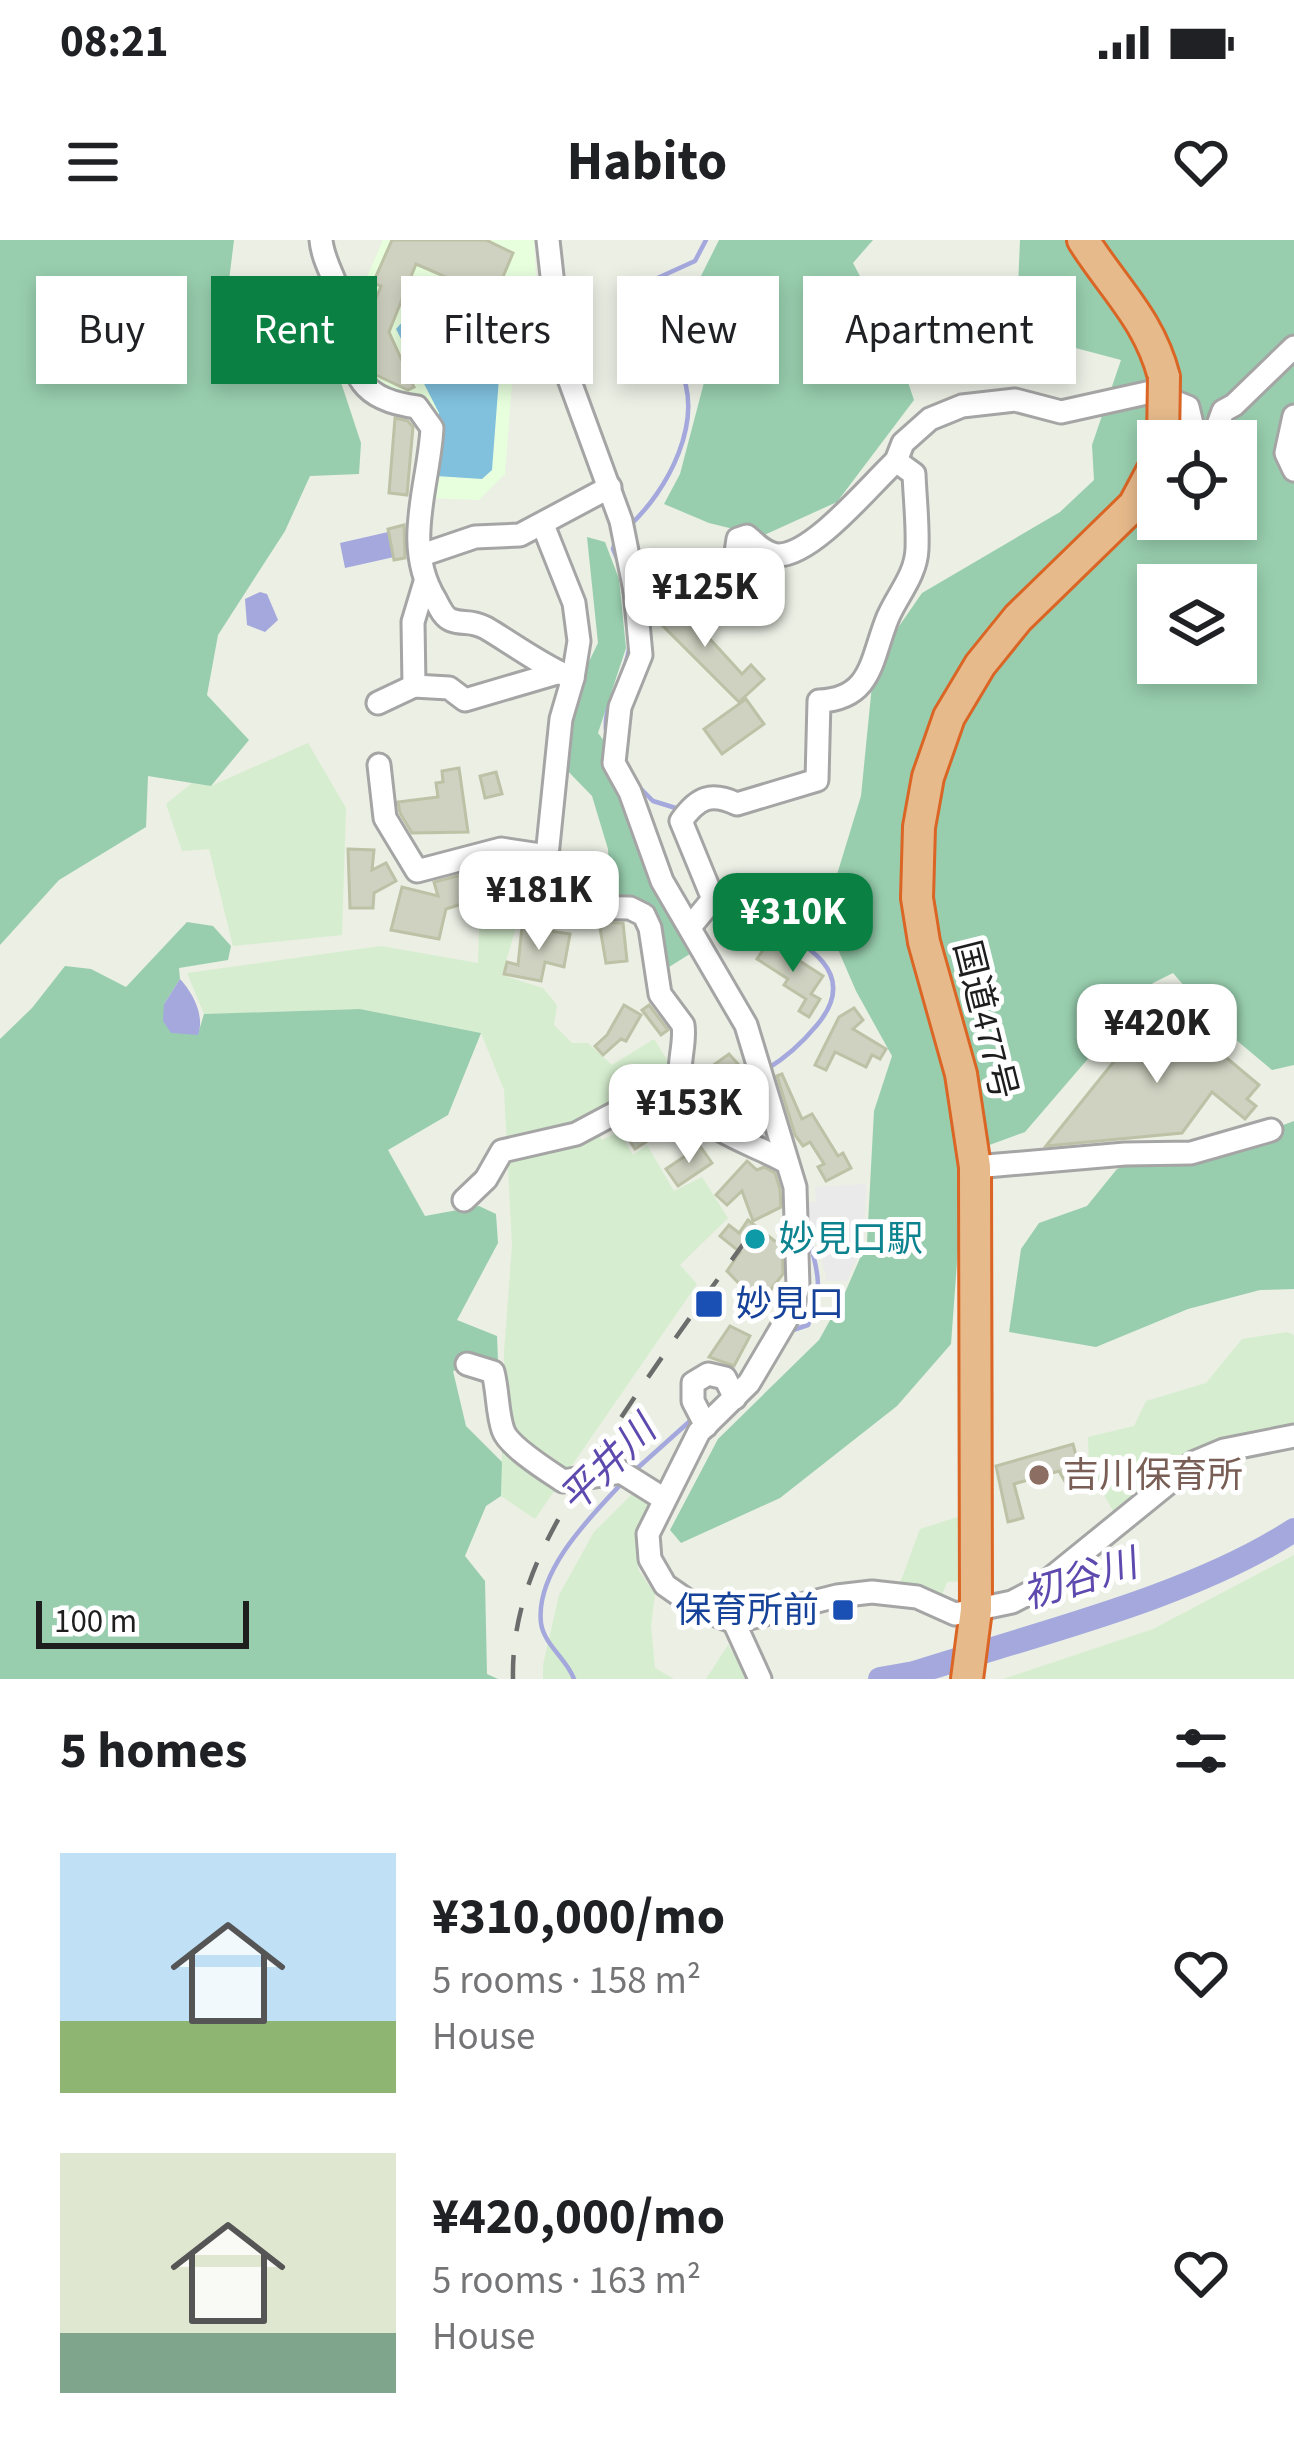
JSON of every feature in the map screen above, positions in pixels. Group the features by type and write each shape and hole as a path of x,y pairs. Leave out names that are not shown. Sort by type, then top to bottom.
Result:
{"highway":[{"path":"1083,240 1156,345 1164,377 1163,420"},
{"name":"国道477号","path":"968,1678 974,1624 975,1167 961,1074 917,898 920,827 928,777 949,717 980,664 1018,618 1137,498"}],"street":[{"path":"321,240 342,302 346,342 356,371 386,403 417,406 431,428 416,525 425,582 413,622 414,686"},
{"path":"548,240 561,357 610,487 635,591 641,655 620,707 614,763 630,792 662,881 746,1025 795,1187 798,1287 791,1312 774,1346 735,1398 706,1426 664,1498 649,1534 650,1559 665,1585 698,1608 734,1622 809,1602 872,1592 917,1598 974,1624 1039,1588 1193,1463 1224,1450 1294,1436"},
{"path":"1220,420 1223,411 1294,347"},
{"path":"635,591 664,584 693,596 719,592 731,579 738,539 747,536 762,550 779,555 808,545 896,461 903,442 930,419 962,406 1015,400 1061,412 1151,392 1188,406 1191,420"},
{"path":"1294,416 1286,453 1294,470"},
{"path":"690,927 713,899 686,814 716,794 737,804 817,780 819,700 844,700 870,676 888,616 914,570 917,551 914,474 896,461"},
{"path":"422,555 475,537 520,535 610,487"},
{"path":"543,525 574,604 579,641 565,676 547,856 550,884 570,908 630,908 644,915 660,994 685,1033 680,1079 685,1098 730,1135 786,1162"},
{"path":"425,582 446,617 470,620 565,676"},
{"path":"378,703 414,686 449,688 465,700 565,676"},
{"path":"379,765 386,818 417,871 501,849 547,856"},
{"path":"464,1200 487,1179 502,1151 576,1133 680,1079"},
{"path":"975,1167 1191,1153 1271,1130"},
{"path":"467,1364 494,1372 501,1427 507,1439 538,1465 563,1481 621,1472 664,1498"},
{"path":"706,1426 693,1401 693,1383 708,1374 724,1378 735,1398"},
{"path":"734,1622 760,1679"}],"shaded area":[{"path":"0,240 234,240 230,276 211,276 211,384 342,384 361,443 359,474 310,476 285,531 218,635 207,695 249,740 211,786 148,776 146,827 59,880 0,945"},
{"path":"383,240 534,240 536,276 401,276 401,384 512,384 505,474 479,500 429,498 438,428 374,391 377,276 368,276"},
{"path":"719,240 873,240 853,263 860,276 803,276 803,384 909,384 914,400 837,502 762,536 709,523 664,504 680,474 704,384 779,384 779,276 701,276"},
{"path":"1020,240 1294,240 1294,1065 1272,1070 1216,1023 1173,973 1153,983 1025,1132 965,1154 951,1344 897,1406 780,1498 681,1543 670,1530 718,1439 819,1340 867,1242 874,1111 892,1056 856,991 824,917 861,796 872,685 895,632 922,593 1060,512 1094,480 1092,445 1121,360 1076,348 1076,276 1018,276"},
{"path":"424,384 499,384 492,470 482,479 436,476 439,413"},
{"path":"388,532 394,557 345,568 340,543"},
{"path":"587,537 605,542 619,579 626,648 598,733 610,749 693,952 669,967 657,945 652,911 610,901 608,849 592,796 562,765 565,730 598,643"},
{"path":"267,594 278,620 265,632 247,625 245,599"},
{"path":"308,743 346,808 342,935 233,946 209,849 182,851 166,804 192,783 211,786"},
{"path":"541,859 551,927 518,920 502,975 543,988 557,1005 554,1025 572,1043 588,1043 612,1065 654,1039 671,1066 651,1085 588,1119 602,1140 619,1132 633,1155 647,1145 674,1191 702,1177 728,1218 680,1265 697,1284 535,1519 501,1496 512,1245 504,1090 481,1033 360,1009 204,1014 187,973 381,946 478,963 481,860"},
{"path":"187,922 213,926 231,946 228,960 179,968 180,979 164,1004 198,1034 204,1014 360,1009 481,1033 448,1115 388,1150 425,1216 479,1206 496,1214 498,1243 457,1320 497,1336 498,1361 453,1371 466,1426 502,1462 501,1496 486,1506 465,1556 485,1581 487,1674 498,1679 0,1679 0,1039 65,966 91,969 126,987"},
{"path":"180,979 196,1005 198,1035 171,1033 163,1021 164,1004"},
{"path":"1294,1121 1294,1289 1260,1290 1188,1309 1096,1347 1009,1332 1021,1249 1039,1223 1087,1206 1117,1169 1209,1153"},
{"path":"866,1184 864,1241 847,1281 827,1281 816,1235 801,1234 801,1203 816,1202 815,1187"},
{"path":"1294,1335 1294,1426 1198,1451 1116,1516 1089,1468 1088,1437 1134,1426 1146,1401 1206,1383 1242,1339"},
{"path":"637,1489 650,1500 636,1544 639,1571 655,1594 651,1626 655,1668 674,1679 543,1679 559,1595 594,1532"},
{"path":"970,1513 969,1581 947,1582 942,1595 899,1586 920,1529"},
{"path":"1294,1555 1294,1679 1003,1679 1153,1629"},
{"path":"728,1645 749,1679 706,1679"}],"building":[{"path":"392,240 486,240 513,253 503,276 444,276 416,264 411,276 401,276 401,302 389,332 401,358 401,384 414,387 408,390 377,375 381,286 376,276"},
{"path":"395,418 413,427 407,495 389,493"},
{"path":"404,525 405,558 394,560 388,529"},
{"path":"651,603 679,605 742,674 751,665 764,679 739,702 652,615"},
{"path":"746,699 764,724 722,754 704,729"},
{"path":"459,768 468,832 412,833 398,802 438,797 436,783 443,782 442,771"},
{"path":"496,772 502,794 485,798 480,776"},
{"path":"348,849 374,850 372,870 386,863 396,881 374,893 373,908 350,908"},
{"path":"461,875 468,902 446,909 439,939 391,930 402,887 438,896 434,882"},
{"path":"599,922 623,923 627,961 606,963"},
{"path":"522,927 570,934 564,967 545,962 541,981 504,974 507,962 518,965"},
{"path":"769,941 823,976 811,994 820,999 809,1017 799,1011 806,999 784,985 788,979 757,959"},
{"path":"1161,1003 1259,1085 1247,1099 1256,1106 1245,1119 1212,1092 1182,1133 1046,1146"},
{"path":"624,1005 641,1015 626,1041 621,1039 603,1055 595,1046"},
{"path":"649,1005 668,1030 661,1035 642,1010"},
{"path":"854,1008 863,1020 853,1029 886,1049 880,1059 872,1055 866,1067 835,1052 826,1070 815,1065 839,1017"},
{"path":"729,1054 738,1064 714,1090 701,1074"},
{"path":"782,1074 802,1119 812,1114 851,1168 826,1181 818,1167 824,1164 810,1142 803,1146 795,1135 777,1076"},
{"path":"669,1101 677,1113 643,1136 646,1142 635,1149 621,1127"},
{"path":"700,1146 712,1163 678,1186 666,1169"},
{"path":"747,1161 757,1170 764,1167 775,1173 780,1189 781,1207 753,1221 742,1191 727,1205 716,1195"},
{"path":"748,1220 776,1242 782,1240 783,1274 765,1297 748,1293 727,1271 740,1252 720,1236 729,1225 739,1233"},
{"path":"730,1326 750,1336 734,1366 709,1357"},
{"path":"1073,1444 1088,1479 1067,1485 1059,1471 1014,1484 1023,1518 1008,1522 996,1466"}],"waterway":[{"name":"平井川","path":"628,527 669,474 679,453 688,409 679,367 640,310 640,286 695,261 706,240"},
{"name":"平井川","path":"616,539 613,549 621,568"},
{"name":"平井川","path":"609,742 606,718 630,642 624,591"},
{"name":"平井川","path":"638,786 653,801 679,809"},
{"name":"平井川","path":"723,899 808,948 824,963 833,981 831,1001 817,1025 767,1069"},
{"name":"平井川","path":"752,1078 731,1096 730,1122 769,1141"},
{"name":"平井川","path":"790,1331 808,1325 816,1303 817,1273 809,1240"},
{"name":"平井川","path":"632,1473 690,1421"},
{"name":"平井川","path":"574,1679 543,1631 542,1603 568,1545 624,1481"},
{"name":"初谷川","path":"880,1679 914,1673 1160,1595 1253,1554 1294,1530"}],"railway":[{"path":"513,1679 520,1613 555,1525 639,1391 744,1243"}],"place":[{"name":"妙見口駅","path":"755,1239"},
{"name":"妙見口","path":"709,1304"},
{"name":"吉川保育所","path":"1039,1475"},
{"name":"保育所前","path":"843,1610"}]}
